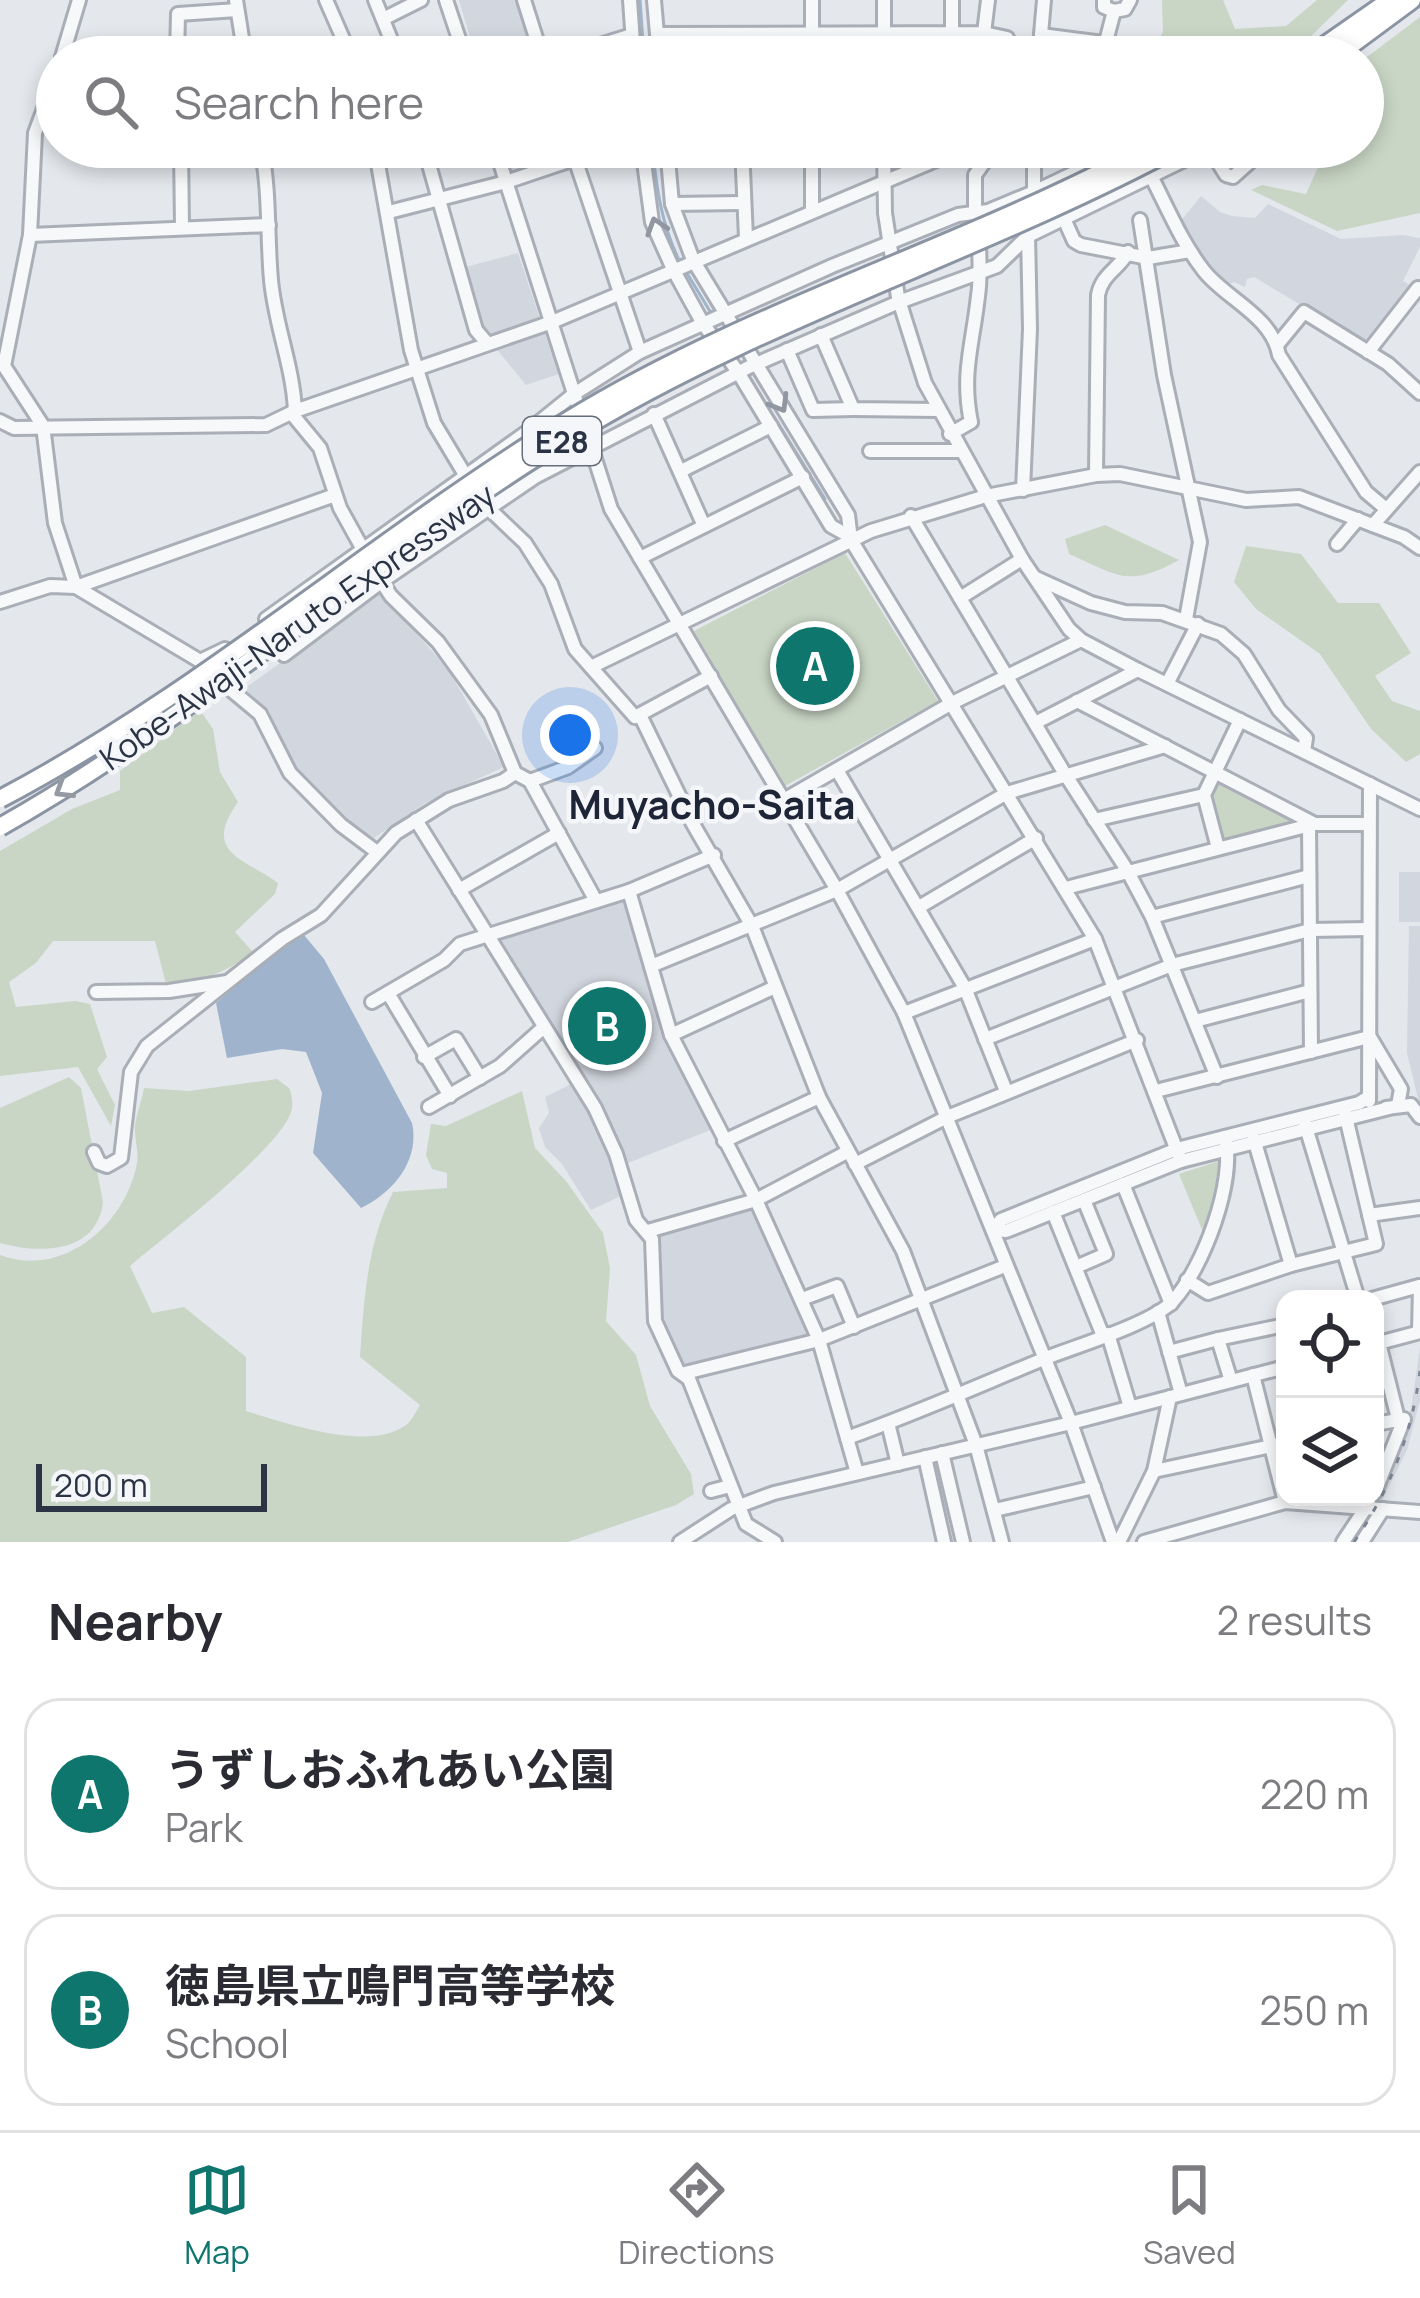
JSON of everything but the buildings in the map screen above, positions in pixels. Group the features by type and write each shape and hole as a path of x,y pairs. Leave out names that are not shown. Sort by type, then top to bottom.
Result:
{"highway":[{"path":"1338,36 1390,0"},
{"path":"1363,36 1412,0"},
{"name":"Kobe-Awaji-Naruto Expressway","path":"0,799 211,671 482,476 638,380 774,314 992,222 1106,168"},
{"name":"Kobe-Awaji-Naruto Expressway","path":"0,827 163,725 489,488 573,434 736,348 997,236 1135,168"}],"street":[{"path":"68,36 79,0"},
{"path":"326,0 342,36"},
{"path":"375,0 391,36"},
{"path":"385,18 421,0"},
{"path":"446,0 458,36"},
{"path":"525,0 536,36"},
{"path":"629,36 630,0"},
{"path":"654,0 656,34 998,36"},
{"path":"812,0 812,33"},
{"path":"884,0 884,34"},
{"path":"952,0 952,33"},
{"path":"984,33 988,0"},
{"path":"1044,0 1041,35 1045,36"},
{"path":"1105,36 1109,5 1125,9 1130,0"},
{"path":"177,36 178,14 237,5 242,36"},
{"path":"36,132 30,235 4,366 43,426 56,523 76,586 200,661 260,713 290,773 341,825 377,852"},
{"path":"181,168 182,227"},
{"path":"265,168 271,280 294,380 293,412 320,448 353,536 381,582 438,642 490,715 515,773 530,781 596,901"},
{"path":"379,168 417,369 434,423 487,508 525,543 551,584 574,649 635,717 711,676"},
{"path":"430,168 476,330 487,343"},
{"path":"502,168 611,509 904,1013 1116,1542"},
{"path":"389,212 506,182 538,168"},
{"path":"578,168 640,352"},
{"path":"645,168 652,222 848,515 850,538"},
{"path":"669,168 682,265 746,368 771,426 831,526 850,538 1095,939 1179,1155"},
{"path":"742,168 746,238"},
{"path":"812,168 812,211"},
{"path":"884,168 899,302 925,383 1022,559 1069,629 1138,670 1417,803"},
{"path":"4,426 266,425 552,322 914,168"},
{"path":"950,434 971,422 965,369 979,272 975,176 981,168"},
{"path":"1023,490 1033,168"},
{"path":"200,661 214,657 574,394 640,352 958,215 1031,193 1084,168"},
{"path":"284,655 487,508 592,448 821,334 1007,260 1028,236 1171,168"},
{"path":"1221,168 1233,177 1243,168"},
{"path":"1152,178 1190,250 1218,285 1248,308 1277,345 1360,482 1385,508"},
{"path":"672,203 742,203"},
{"path":"1140,220 1164,375 1200,542 1192,621 1167,684"},
{"path":"1065,221 1074,241 1081,245 1148,258 1190,250"},
{"path":"30,235 269,225"},
{"path":"1096,475 1098,296 1104,277 1128,252"},
{"path":"1368,352 1420,290"},
{"path":"1277,345 1304,311 1420,392"},
{"path":"821,334 853,409"},
{"path":"787,350 814,410 938,410"},
{"path":"654,414 704,526"},
{"path":"681,471 771,426"},
{"path":"870,451 959,451"},
{"path":"1373,525 1420,472"},
{"path":"591,667 850,538 986,496 1096,475 1120,473 1246,500 1299,497 1420,548"},
{"path":"640,558 803,477"},
{"path":"0,602 50,586 76,586 335,495"},
{"path":"910,516 1064,774 1127,869 1152,916 1217,1077"},
{"path":"1337,544 1358,519"},
{"path":"960,598 1022,559"},
{"path":"1035,577 1091,603 1125,612 1162,613 1231,640 1279,710 1306,738 1304,752"},
{"path":"782,801 952,704 1081,640"},
{"path":"1036,722 1138,670"},
{"path":"1077,701 1311,825"},
{"path":"640,715 693,824 752,926 819,1097 903,1251 976,1445 1002,1542"},
{"path":"1218,848 1204,795 1240,720"},
{"path":"651,966 836,890 1007,793 1165,746"},
{"path":"530,781 568,767 595,748"},
{"path":"837,770 965,988 1006,1091"},
{"path":"94,1152 106,1166 121,1158 136,1059 169,1027 282,939 321,915 377,852 416,820 449,800 515,773"},
{"path":"1370,784 1369,1097 1376,1108 1416,1107 1420,1118"},
{"path":"1094,820 1204,795"},
{"path":"416,820 596,1108 636,1220 652,1241 655,1321 678,1371 819,1340 1005,1266"},
{"path":"1066,888 1311,825 1368,824"},
{"path":"1311,825 1311,1052"},
{"path":"459,890 559,833"},
{"path":"919,907 1036,838"},
{"path":"372,1002 444,960 460,944 629,891 714,855"},
{"path":"1152,916 1309,876"},
{"path":"629,891 671,1035 802,1299 819,1340 857,1473"},
{"path":"985,1039 1172,964 1310,930 1368,929"},
{"path":"904,1013 1095,939"},
{"path":"96,992 169,991 228,982"},
{"path":"671,1035 776,987"},
{"path":"1195,1021 1310,991"},
{"path":"388,993 450,1096"},
{"path":"429,1107 480,1078 544,1027"},
{"path":"1156,1091 1369,1037"},
{"path":"1369,1037 1401,1089 1394,1106"},
{"path":"424,1057 456,1040 480,1078"},
{"path":"648,1231 755,1200 1137,1040"},
{"path":"724,1141 819,1097"},
{"path":"1345,1113 1369,1097"},
{"path":"993,1230 1001,1220 1179,1155 1345,1113 1394,1106"},
{"path":"1187,1280 1208,1293 1292,1264 1376,1244 1345,1113"},
{"path":"1305,1123 1355,1290"},
{"path":"1253,1136 1292,1264"},
{"path":"847,1438 1165,1308 1187,1280 1214,1224 1227,1143"},
{"path":"993,1230 1006,1232 1124,1184 1179,1155"},
{"path":"1116,1542 1154,1471 1175,1395 1165,1308 1124,1184"},
{"path":"1076,1268 1106,1254 1084,1200"},
{"path":"1369,1214 1420,1208"},
{"path":"1053,1212 1106,1335 1130,1407"},
{"path":"802,1299 837,1286 854,1327"},
{"path":"1384,1296 1419,1286 1419,1332 1384,1341"},
{"path":"1169,1352 1276,1327"},
{"path":"1218,1339 1231,1381"},
{"path":"1384,1368 1398,1419"},
{"path":"680,1542 738,1506 1276,1369"},
{"path":"685,1373 746,1524 775,1542"},
{"path":"1253,1375 1276,1438"},
{"path":"1384,1422 1404,1419 1384,1470"},
{"path":"888,1424 898,1464"},
{"path":"1154,1471 1276,1444"},
{"path":"942,1453 963,1542"},
{"path":"925,1457 944,1542"},
{"path":"711,1491 730,1486"},
{"path":"995,1510 1094,1487"},
{"path":"1144,1542 1196,1535 1276,1505"},
{"path":"1343,1542 1366,1506"},
{"path":"1379,1506 1420,1511"},
{"path":"1362,1542 1383,1509"}],"shaded area":[{"path":"459,0 519,0 530,36 470,36"},
{"path":"1201,196 1232,216 1255,218 1268,204 1341,239 1420,238 1403,281 1413,287 1369,346 1254,277 1247,279 1245,287 1234,282 1225,286 1205,267 1180,222"},
{"path":"518,253 540,319 488,340 482,335 462,268"},
{"path":"544,331 559,374 526,385 494,346"},
{"path":"379,592 448,669 504,767 425,803 374,838 360,835 293,767 244,689"},
{"path":"1399,872 1420,872 1420,922 1399,922"},
{"path":"625,897 669,1039 713,1129 623,1165 590,1087 493,938"},
{"path":"1409,926 1420,926 1420,1107 1407,1053"},
{"path":"575,1082 612,1154 623,1195 591,1210 562,1164 545,1147 539,1128 549,1113 545,1097"},
{"path":"753,1205 814,1335 687,1371 658,1316 656,1233"},
{"path":"1420,1348 1420,1400 1407,1450 1384,1497 1384,1484 1397,1459"},
{"path":"1379,1506 1358,1542 1349,1542 1372,1508"}],"green space":[{"path":"1162,0 1223,0 1235,29 1286,26 1317,0 1348,0 1311,36 1161,36"},
{"path":"1420,17 1420,213 1337,231 1251,190 1262,185 1306,194 1318,168 1384,168 1384,44"},
{"path":"1105,525 1179,560 1147,574 1124,576 1069,554 1065,539"},
{"path":"1246,546 1301,554 1338,603 1379,603 1411,653 1375,676 1392,701 1420,711 1420,754 1406,762 1371,729 1320,654 1256,609 1234,582"},
{"path":"845,553 938,701 785,786 694,631"},
{"path":"200,710 213,729 220,772 238,802 224,833 226,844 241,860 278,883 275,894 235,932 253,952 212,975 166,984 155,941 53,941 36,963 9,982 16,1007 75,1001 90,1004 107,1057 97,1069 115,1105 111,1126 78,1067 0,1076 0,851 72,809 120,790 120,771"},
{"path":"1217,778 1299,820 1297,826 1220,842 1209,796"},
{"path":"69,1077 81,1088 103,1202 98,1219 90,1232 64,1246 32,1249 0,1243 0,1108"},
{"path":"277,1079 290,1089 292,1098 285,1124 247,1167 130,1266 152,1313 184,1307 246,1357 246,1411 347,1436 387,1434 408,1423 420,1405 360,1357 365,1293 377,1232 393,1192 447,1188 447,1173 432,1169 426,1155 431,1124 446,1126 522,1091 535,1148 603,1233 610,1268 606,1321 636,1355 650,1406 691,1474 694,1494 676,1505 568,1542 0,1542 0,1255 24,1260 68,1253 105,1225 131,1185 137,1163 135,1125 144,1088 189,1091"},
{"path":"1222,1160 1207,1232 1203,1232 1179,1174"}],"water":[{"path":"304,935 324,959 412,1123 412,1150 402,1173 361,1208 313,1153 322,1093 306,1052 282,1049 227,1058 216,1003 284,945"}],"waterway":[{"path":"640,0 643,36"},
{"path":"655,168 664,220 680,262"},
{"path":"685,270 711,313"},
{"path":"747,373 825,499"}],"railway":[{"path":"1354,1542 1398,1461 1420,1371"}],"place":[{"name":"うずしおふれあい公園","path":"815,666"},
{"name":"徳島県立鳴門高等学校","path":"607,1026"}],"district":[{"name":"Muyacho-Saita","path":"712,804"}]}
